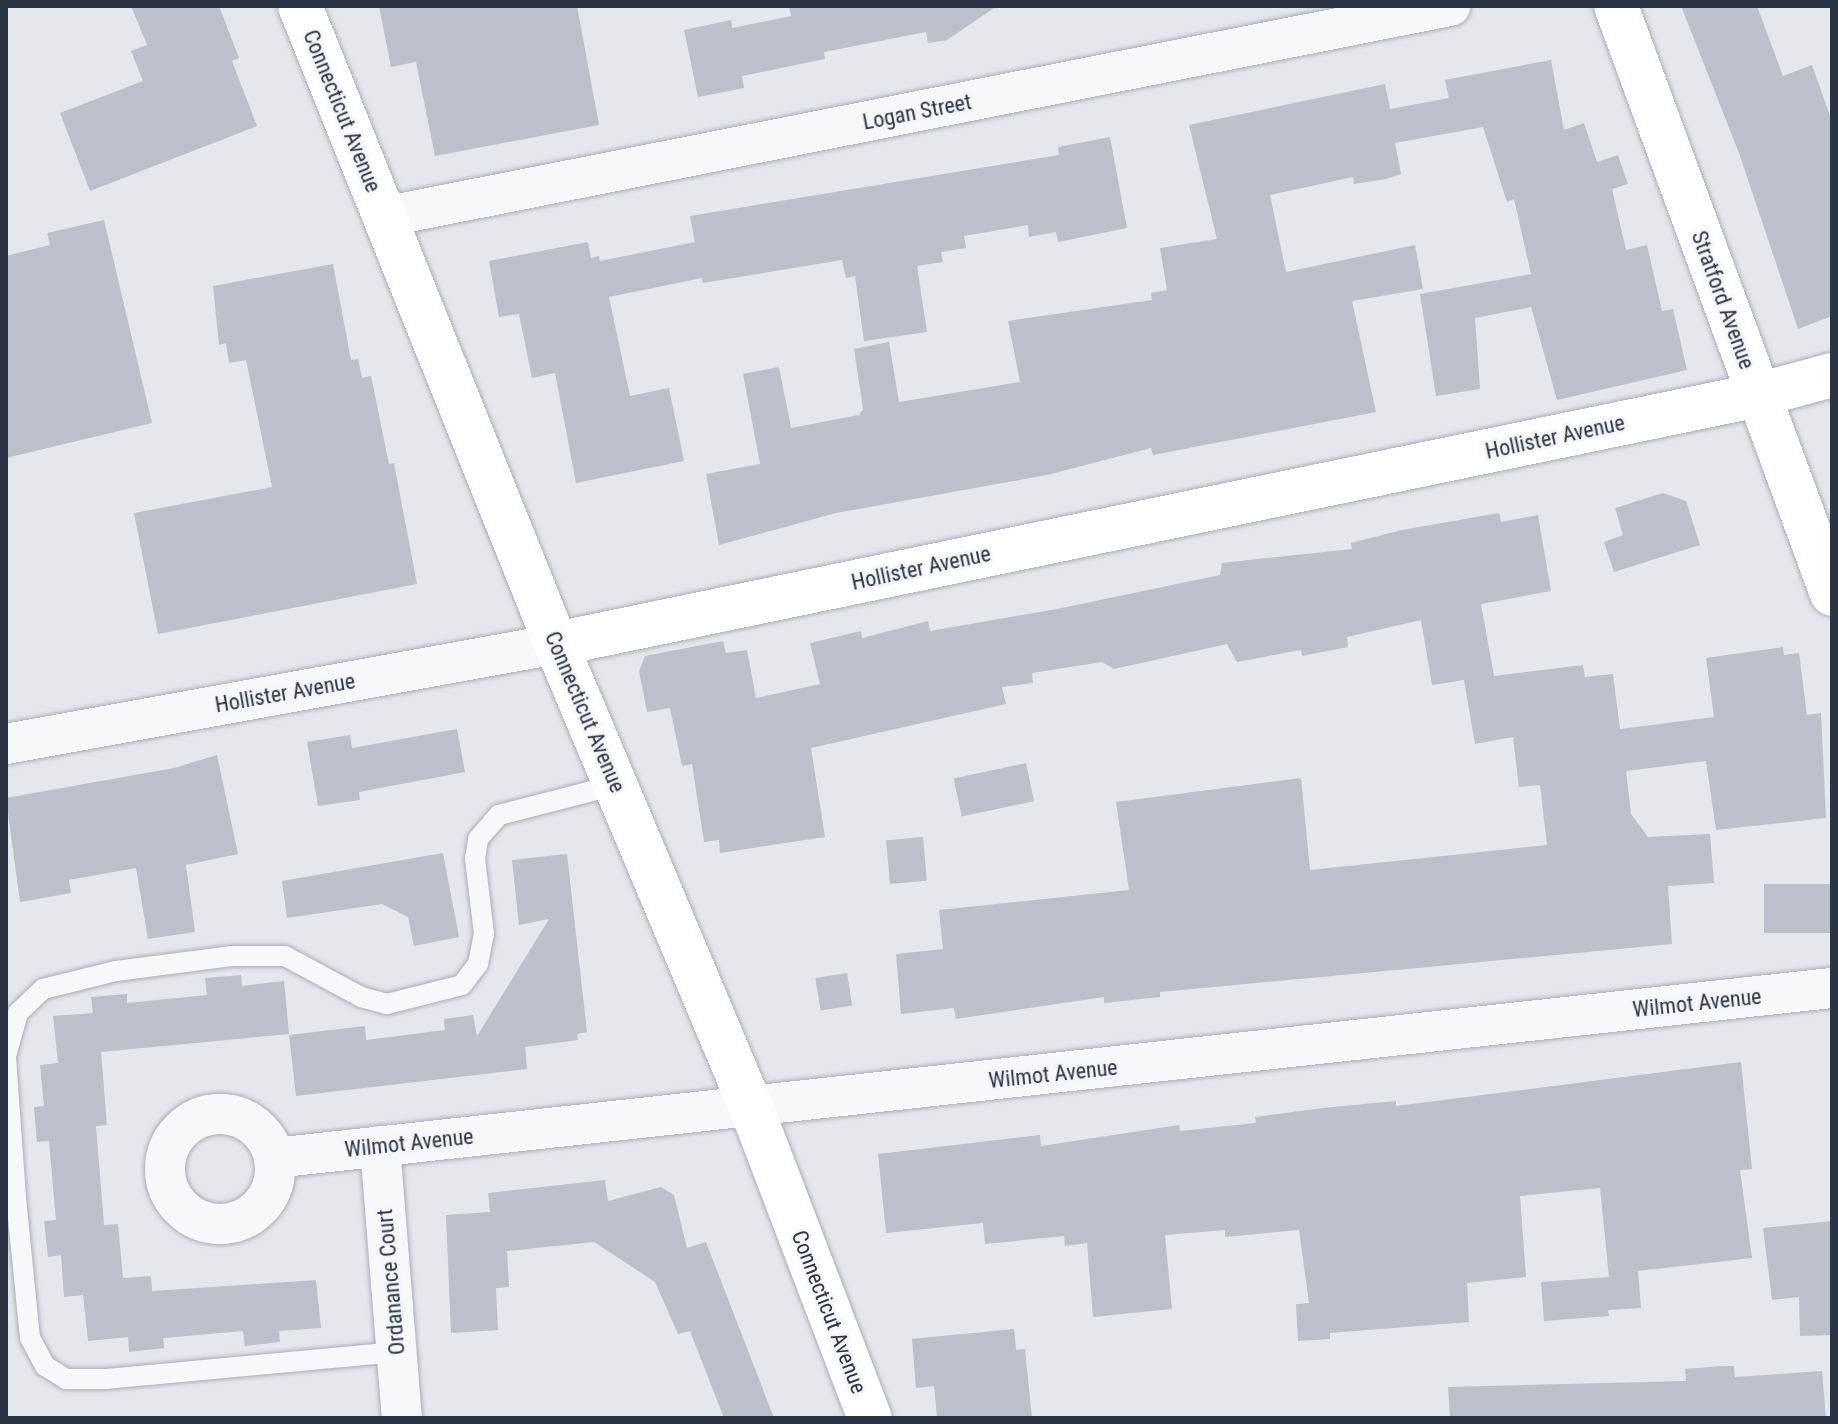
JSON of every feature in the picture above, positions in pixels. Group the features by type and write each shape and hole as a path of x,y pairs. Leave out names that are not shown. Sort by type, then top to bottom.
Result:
{"main road":[{"name":"Connecticut Avenue","path":"300,6 556,644 751,1107 870,1418"},
{"name":"Stratford Avenue","path":"1616,6 1832,594"},
{"name":"Hollister Avenue","path":"556,644 1758,395 1832,375"}],"street":[{"name":"Logan Street","path":"383,217 1450,6"},
{"name":"Hollister Avenue","path":"6,744 556,644"},
{"name":"Wilmot Avenue","path":"274,1158 1832,988"},
{"name":"Ordanance Court","path":"380,1146 402,1418"}],"lane":[{"path":"397,1352 107,1379 66,1379 45,1366 30,1338 15,1181 6,1056 18,1013 43,989 116,971 231,956 285,956 361,997 387,1004 462,985 478,964 484,934 475,859 478,839 499,815 615,785"}],"building":[{"path":"131,6 219,6 239,58 232,61 257,126 90,191 60,113 143,81 131,51 147,45"},
{"path":"379,6 577,6 599,125 435,156 416,62 391,67"},
{"path":"789,6 997,6 947,40 928,43 926,32 824,52 825,59 742,76 744,88 698,97 684,30 731,20 732,28 791,16"},
{"path":"1681,6 1757,6 1783,76 1812,65 1832,121 1832,316 1798,329 1739,153"},
{"path":"1551,60 1564,130 1584,123 1597,162 1618,155 1628,184 1612,189 1626,250 1647,245 1662,311 1673,309 1687,370 1557,400 1531,307 1475,318 1480,389 1436,396 1420,294 1531,274 1514,199 1507,202 1483,127 1395,143 1401,174 1386,179 1354,184 1353,177 1270,195 1286,272 1415,245 1423,289 1352,301 1376,412 1153,455 1151,448 1047,475 836,513 719,545 706,474 760,464 743,374 779,367 791,428 859,415 863,409 854,349 889,342 899,402 1020,382 1008,321 1152,300 1151,293 1167,290 1160,248 1217,239 1189,125 1385,84 1390,109 1449,98 1445,80"},
{"path":"1110,137 1127,228 1058,242 1056,232 1029,237 1028,225 964,236 966,248 941,252 943,262 917,266 927,332 864,341 855,276 846,278 842,260 703,283 702,278 609,297 630,396 669,388 684,461 576,483 555,373 532,378 519,314 499,317 489,261 588,242 591,258 599,256 600,261 695,242 690,216 1059,155 1058,147"},
{"path":"104,220 152,423 6,458 6,256 50,245 47,233"},
{"path":"333,264 351,360 358,359 362,378 371,376 389,464 394,463 417,584 158,634 134,513 272,487 246,360 229,363 226,343 219,345 213,286"},
{"path":"1663,493 1686,501 1700,545 1614,572 1604,542 1623,535 1615,508"},
{"path":"1499,513 1501,522 1538,515 1551,591 1481,604 1494,676 1583,665 1585,677 1613,674 1620,729 1714,717 1706,658 1783,647 1784,655 1799,653 1807,715 1821,713 1826,818 1716,830 1706,761 1626,771 1631,814 1648,837 1710,834 1714,883 1668,886 1672,944 1160,992 1160,997 1104,1003 1104,997 956,1019 954,1008 901,1014 896,954 943,949 939,910 1129,890 1116,802 1301,778 1310,870 1547,845 1540,785 1519,787 1513,737 1475,744 1464,680 1432,685 1421,620 1347,637 1348,647 1302,656 1301,650 1237,662 1227,644 1114,669 1102,662 1032,673 1033,683 1002,687 1006,704 811,748 825,837 720,853 719,840 704,842 692,764 682,766 670,708 647,712 639,671 645,656 723,641 726,653 747,650 756,698 820,684 810,643 861,631 862,638 928,621 930,631 1057,609 1220,575 1222,563 1352,549 1351,543 1402,530"},
{"path":"457,729 465,772 359,792 360,800 318,806 307,742 350,735 352,748"},
{"path":"217,755 238,854 186,865 195,932 148,939 136,868 69,880 71,893 20,902 6,798 174,768"},
{"path":"1026,763 1034,801 962,817 954,778"},
{"path":"923,837 927,881 890,884 886,840"},
{"path":"443,853 459,937 414,946 408,917 382,904 287,918 282,881"},
{"path":"567,854 587,1032 577,1034 578,1040 525,1047 527,1069 296,1096 289,1035 365,1026 366,1040 445,1030 444,1019 473,1015 477,1036 549,919 519,925 512,860"},
{"path":"1764,884 1832,884 1832,933 1764,933"},
{"path":"847,973 852,1006 821,1011 815,978"},
{"path":"241,975 242,986 284,981 289,1034 101,1052 107,1125 96,1126 104,1225 118,1224 123,1278 151,1276 152,1291 316,1280 321,1328 279,1331 280,1342 245,1346 243,1331 163,1338 164,1348 129,1352 128,1337 88,1341 83,1295 64,1297 61,1255 48,1257 44,1221 56,1220 49,1141 37,1142 34,1107 44,1106 40,1065 58,1063 53,1016 93,1013 91,997 127,994 127,1003 207,995 205,978"},
{"path":"1741,1062 1752,1169 1740,1170 1752,1258 1638,1271 1641,1308 1608,1310 1609,1316 1544,1321 1541,1282 1609,1277 1600,1188 1520,1196 1526,1277 1467,1283 1469,1322 1330,1333 1330,1339 1298,1341 1296,1304 1309,1303 1299,1230 1225,1237 1225,1230 1165,1235 1172,1309 1093,1317 1087,1243 1065,1246 1064,1236 985,1244 983,1223 886,1233 878,1154 1040,1135 1041,1146 1179,1125 1180,1131 1256,1123 1255,1117 1323,1108 1396,1101 1396,1106"},
{"path":"605,1180 608,1201 661,1187 674,1195 687,1248 706,1242 774,1418 724,1418 690,1331 678,1334 655,1282 594,1242 507,1251 509,1287 496,1288 498,1330 451,1333 446,1215 490,1212 488,1193"},
{"path":"1832,1221 1832,1335 1800,1336 1799,1297 1772,1300 1763,1228"},
{"path":"1014,1329 1016,1350 1025,1349 1032,1418 937,1418 934,1386 916,1388 912,1339"},
{"path":"1734,1366 1735,1377 1822,1371 1826,1418 1450,1418 1448,1387 1686,1381 1685,1369"}]}
